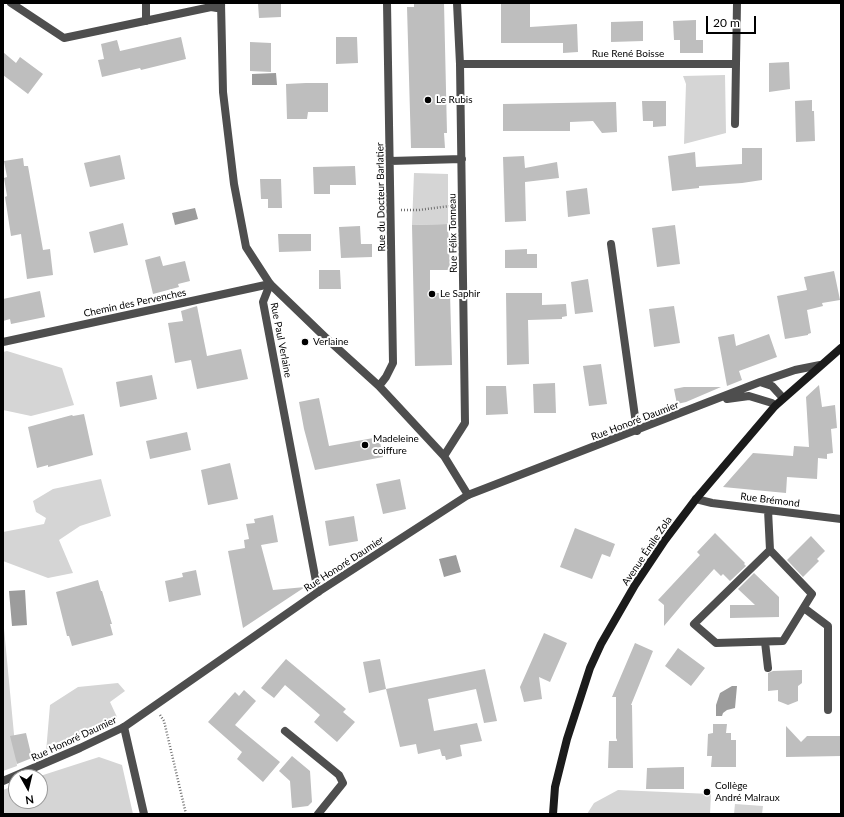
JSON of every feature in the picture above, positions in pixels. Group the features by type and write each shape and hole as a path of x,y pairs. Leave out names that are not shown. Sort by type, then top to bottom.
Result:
{"main road":[{"name":"Avenue Émile Zola","path":"553,814 556,787 567,739 590,668 601,644 635,584 665,540 696,499 775,406 841,348"}],"street":[{"path":"11,3 64,38 211,6 217,8 221,4"},
{"path":"146,3 146,21"},
{"name":"Rue du Docteur Barlatier","path":"379,386 386,378 393,363 387,3"},
{"name":"Rue Félix Tonneau","path":"444,456 465,423 462,159 457,3"},
{"path":"736,124 737,3"},
{"path":"221,4 223,92 234,184 246,246 270,284 379,386 444,456 468,495"},
{"name":"Rue René Boisse","path":"460,64 736,64"},
{"path":"390,161 462,159"},
{"path":"611,244 637,431"},
{"name":"Chemin des Pervenches","path":"3,342 270,284"},
{"name":"Rue Paul Verlaine","path":"270,284 263,302 318,592"},
{"name":"Rue Honoré Daumier","path":"3,781 80,748 124,727 318,592 468,495 637,431 760,382 795,370 820,366"},
{"path":"760,382 772,386 783,398"},
{"name":"Rue Honoré Daumier","path":"714,400 749,396 772,403 775,406"},
{"name":"Rue Brémond","path":"696,499 712,503 841,519"},
{"path":"768,510 770,550 812,594 783,641 716,643 694,624 770,550"},
{"path":"804,608 828,626 828,710"},
{"path":"765,642 768,668"},
{"path":"124,727 144,814"},
{"path":"285,731 339,775 343,782 318,814"}],"path":[{"path":"391,210 419,210 462,205"},
{"path":"155,706 164,721 186,814"}],"shaded area":[{"path":"276,73 277,85 252,85 252,74"},
{"path":"725,75 726,133 684,144 686,84 683,76"},
{"path":"414,173 448,174 448,224 412,225"},
{"path":"195,208 198,219 175,225 172,213"},
{"path":"7,351 62,368 74,405 31,416 3,410 3,352"},
{"path":"101,479 111,516 80,526 59,540 73,573 48,578 3,561 3,532 44,524 46,518 36,512 33,501 53,489"},
{"path":"456,555 461,572 444,577 439,559"},
{"path":"25,590 27,625 12,626 9,591"},
{"path":"3,618 17,766 3,771"},
{"path":"118,683 125,691 110,702 117,717 46,752 50,705 78,687"},
{"path":"732,686 737,686 735,708 727,710 722,716 716,716 716,705 720,693"},
{"path":"99,757 122,765 133,814 3,814 3,790 8,788 8,809 48,809 48,773"},
{"path":"618,790 711,794 710,814 587,814 594,803"},
{"path":"735,804 763,806 762,814 734,814"}],"building":[{"path":"258,3 281,3 281,17 259,18"},
{"name":"Le Rubis","path":"414,3 444,3 447,133 444,133 445,148 411,148 407,7 414,7"},
{"path":"501,3 530,3 530,27 577,24 578,52 563,53 563,43 501,43"},
{"path":"696,20 696,40 703,40 703,53 680,53 680,40 674,40 673,21"},
{"path":"643,21 643,41 611,42 611,22"},
{"path":"181,37 186,59 141,70 140,68 102,77 98,60 104,59 101,44 117,40 120,51"},
{"path":"336,37 357,37 358,63 336,64"},
{"path":"250,42 271,43 271,72 250,71"},
{"path":"3,52 16,63 20,57 43,74 28,94 3,75"},
{"path":"789,62 790,89 769,92 769,63"},
{"path":"328,83 328,112 308,112 307,119 287,119 286,84"},
{"path":"812,100 815,141 796,142 795,101"},
{"path":"642,101 666,101 666,126 653,127 653,121 643,121"},
{"path":"616,102 617,132 602,133 593,121 570,122 570,131 503,131 503,104"},
{"path":"742,148 762,148 762,180 699,186 699,188 672,191 668,156 695,152 696,167 742,164"},
{"path":"120,155 125,179 90,187 84,163"},
{"path":"524,156 525,168 557,162 559,178 525,182 526,221 505,222 503,157"},
{"path":"23,158 24,166 28,166 43,250 50,249 53,275 27,279 21,234 11,236 5,197 7,196 4,178 7,177 4,161"},
{"path":"355,166 356,185 330,185 330,194 314,194 313,167"},
{"path":"260,179 281,179 282,208 268,208 268,199 261,199"},
{"path":"587,188 590,214 568,217 566,191"},
{"path":"123,223 128,245 94,253 89,232"},
{"name":"Le Saphir","path":"448,224 450,270 430,270 430,293 450,293 452,365 415,366 412,225"},
{"path":"675,225 680,264 657,267 652,228"},
{"path":"360,226 361,244 372,244 372,257 341,258 339,227"},
{"path":"278,234 311,234 311,251 279,252"},
{"path":"527,249 527,254 537,254 537,268 505,268 505,250"},
{"path":"160,256 163,266 185,261 190,281 178,284 179,287 153,294 145,260"},
{"path":"319,270 340,270 341,289 319,289"},
{"path":"834,271 840,300 822,303 823,306 807,310 811,333 808,335 785,339 777,296 807,290 804,277"},
{"path":"588,279 593,312 575,314 571,282"},
{"path":"40,291 45,317 11,324 10,319 3,321 3,299"},
{"path":"506,293 542,293 542,305 566,304 567,316 562,317 562,319 528,320 529,364 507,365"},
{"path":"197,306 207,356 241,349 248,379 197,389 191,360 175,363 168,323 183,321 181,311"},
{"path":"674,306 680,343 654,347 649,309"},
{"path":"734,334 736,346 769,334 777,357 739,371 742,380 727,386 718,337"},
{"path":"601,364 607,404 589,406 583,366"},
{"path":"152,375 157,399 120,407 116,382"},
{"path":"555,383 556,413 534,413 533,384"},
{"path":"819,385 822,407 835,405 837,428 831,429 833,453 827,454 827,459 818,458 817,479 787,477 786,493 723,487 753,453 793,456 794,446 809,447 806,397"},
{"path":"486,386 506,386 508,414 486,415"},
{"path":"684,387 721,387 686,402 677,404 674,389"},
{"path":"319,398 329,446 379,437 383,457 315,470 304,429 299,402"},
{"path":"84,414 93,455 48,467 48,465 37,468 28,427 72,415"},
{"path":"187,432 191,450 150,459 146,441"},
{"path":"230,463 238,499 208,505 201,470"},
{"path":"400,479 406,509 383,514 376,484"},
{"path":"273,515 278,542 261,545 273,590 305,587 243,628 228,551 245,548 244,540 249,539 246,524 255,523 254,519"},
{"path":"354,516 358,541 329,546 325,521"},
{"path":"575,528 615,544 610,557 602,554 592,579 560,567"},
{"path":"715,533 745,563 744,564 746,566 730,581 723,574 721,576 714,569 664,626 664,605 658,600 700,555 697,552"},
{"path":"811,536 825,551 817,559 819,561 803,577 787,560"},
{"path":"196,570 201,595 169,602 165,581 183,577 182,573"},
{"path":"754,573 779,597 779,617 730,618 730,605 755,605 738,589"},
{"path":"98,580 112,624 110,624 113,635 72,646 69,636 67,636 56,592"},
{"path":"544,633 567,643 550,682 539,677 542,699 524,702 520,687"},
{"path":"635,643 653,651 631,705 633,768 608,768 609,741 617,741 616,697 612,697"},
{"path":"678,648 705,668 691,686 665,666"},
{"path":"286,659 346,709 343,712 355,722 337,742 314,722 320,715 285,685 274,698 261,688"},
{"path":"380,659 386,689 369,693 363,662"},
{"path":"485,669 497,721 484,723 476,689 428,699 434,731 477,723 482,741 460,745 462,756 446,760 445,756 442,756 440,749 418,754 416,744 400,747 386,689"},
{"path":"802,670 802,683 798,686 798,701 788,705 778,701 778,690 768,691 768,673 773,671"},
{"path":"244,690 256,701 235,725 280,762 263,782 237,759 242,752 208,722 235,692 239,696"},
{"path":"713,724 727,724 726,733 731,733 731,740 736,740 736,767 711,767 712,756 707,756 708,734 713,733"},
{"path":"786,726 801,742 807,736 841,736 841,756 786,757"},
{"path":"26,733 32,758 17,764 10,736"},
{"path":"292,756 310,771 312,802 308,806 292,808 290,781 279,771"},
{"path":"684,767 684,789 646,789 647,768"}],"place":[{"name":"Le Rubis","path":"428,100"},
{"name":"Le Saphir","path":"432,294"},
{"name":"Verlaine","path":"305,342"},
{"name":"Madeleine coiffure","path":"365,445"},
{"name":"Collège André Malraux","path":"707,792"}]}
